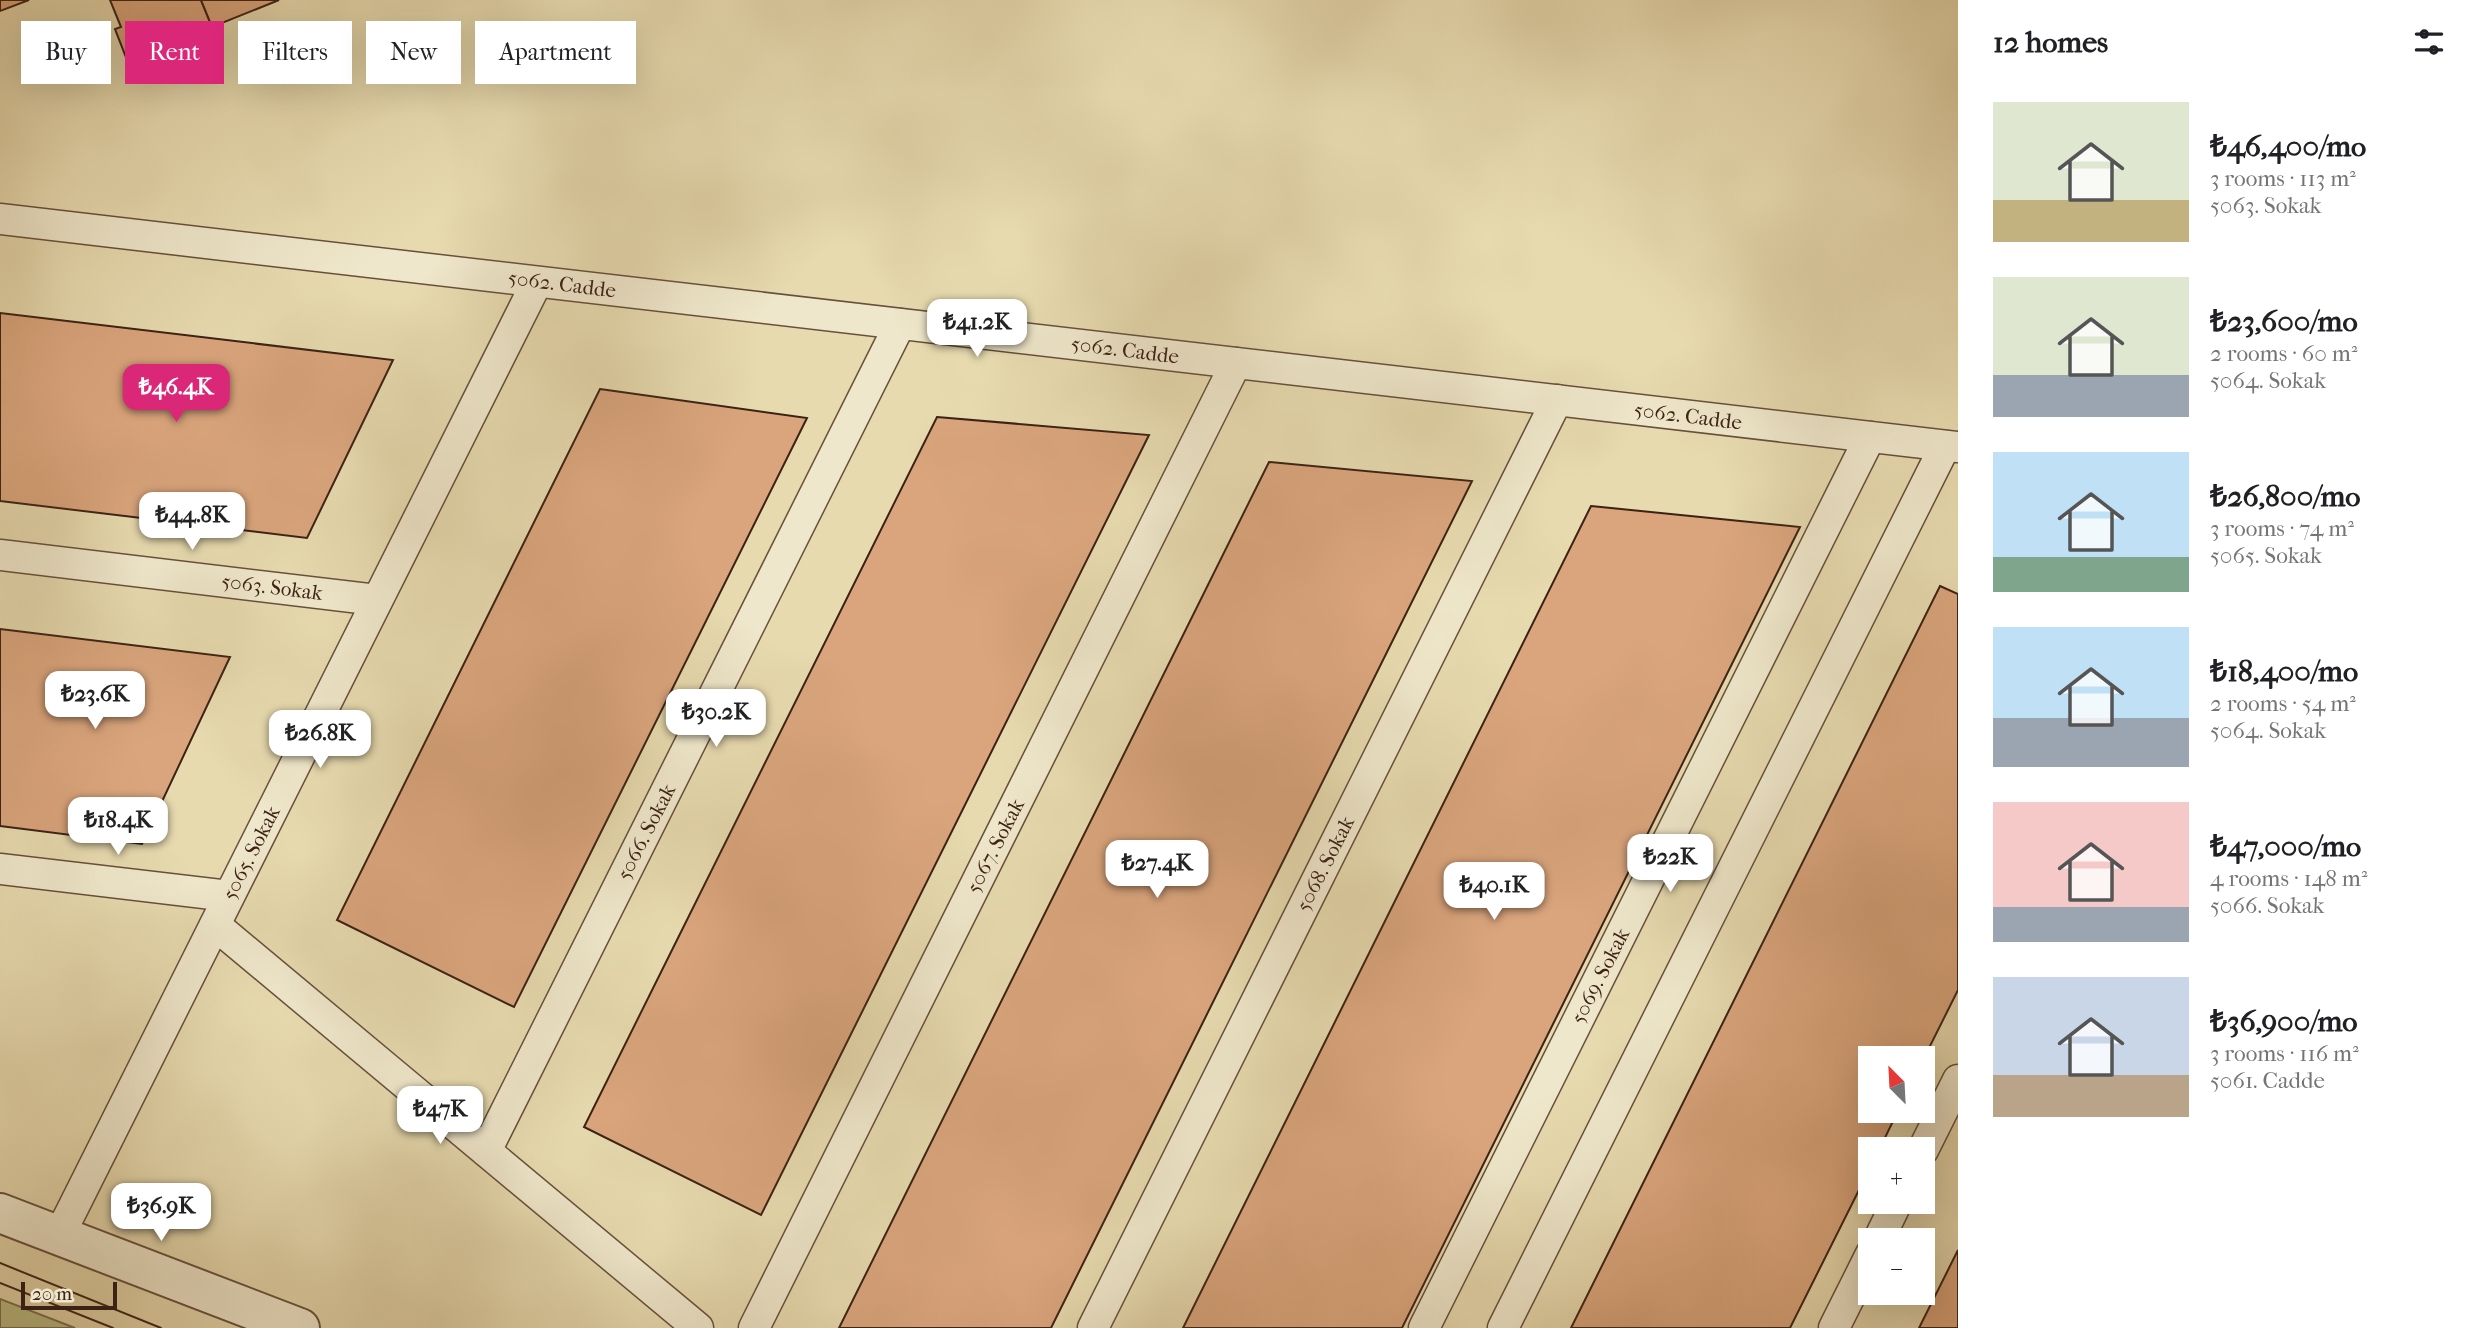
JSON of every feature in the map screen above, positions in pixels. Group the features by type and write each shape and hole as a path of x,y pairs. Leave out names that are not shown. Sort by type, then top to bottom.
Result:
{"street":[{"name":"5062. Cadde","path":"0,219 1952,446"},
{"name":"5065. Sokak","path":"59,1236 537,282"},
{"name":"5066. Sokak","path":"486,1152 900,324"},
{"name":"5067. Sokak","path":"754,1328 1236,363"},
{"name":"5068. Sokak","path":"1093,1328 1558,400"},
{"name":"5069. Sokak","path":"1424,1328 1870,437"},
{"path":"1503,1328 1952,446"},
{"name":"5063. Sokak","path":"0,555 377,600"},
{"path":"0,869 229,896"},
{"path":"215,925 698,1328"},
{"path":"1930,1137 1958,1080"},
{"path":"0,1213 300,1328"},
{"path":"1834,1328 1858,1280"}],"green space":[{"path":"0,1299 75,1328 0,1328"}],"building":[{"path":"0,0 29,0 0,11"},
{"path":"110,0 201,0 210,21 125,21 125,55 115,29 121,27"},
{"path":"201,0 279,0 224,22 210,21"},
{"path":"0,313 393,360 307,538 0,501"},
{"path":"600,389 807,418 514,1007 337,920"},
{"path":"937,417 1149,435 761,1215 584,1127"},
{"path":"1269,462 1472,481 1051,1328 839,1328"},
{"path":"1591,506 1800,527 1402,1328 1183,1328"},
{"path":"1940,586 1958,594 1958,990 1930,1046 1858,1046 1858,1124 1892,1124 1885,1137 1858,1137 1858,1192 1790,1328 1571,1328"},
{"path":"0,629 230,657 142,844 0,826"},
{"path":"1958,1250 1958,1328 1919,1328 1930,1305 1935,1305 1935,1296"}],"tram line":[{"path":"0,1263 161,1328"},
{"path":"0,1283 113,1328"}]}
